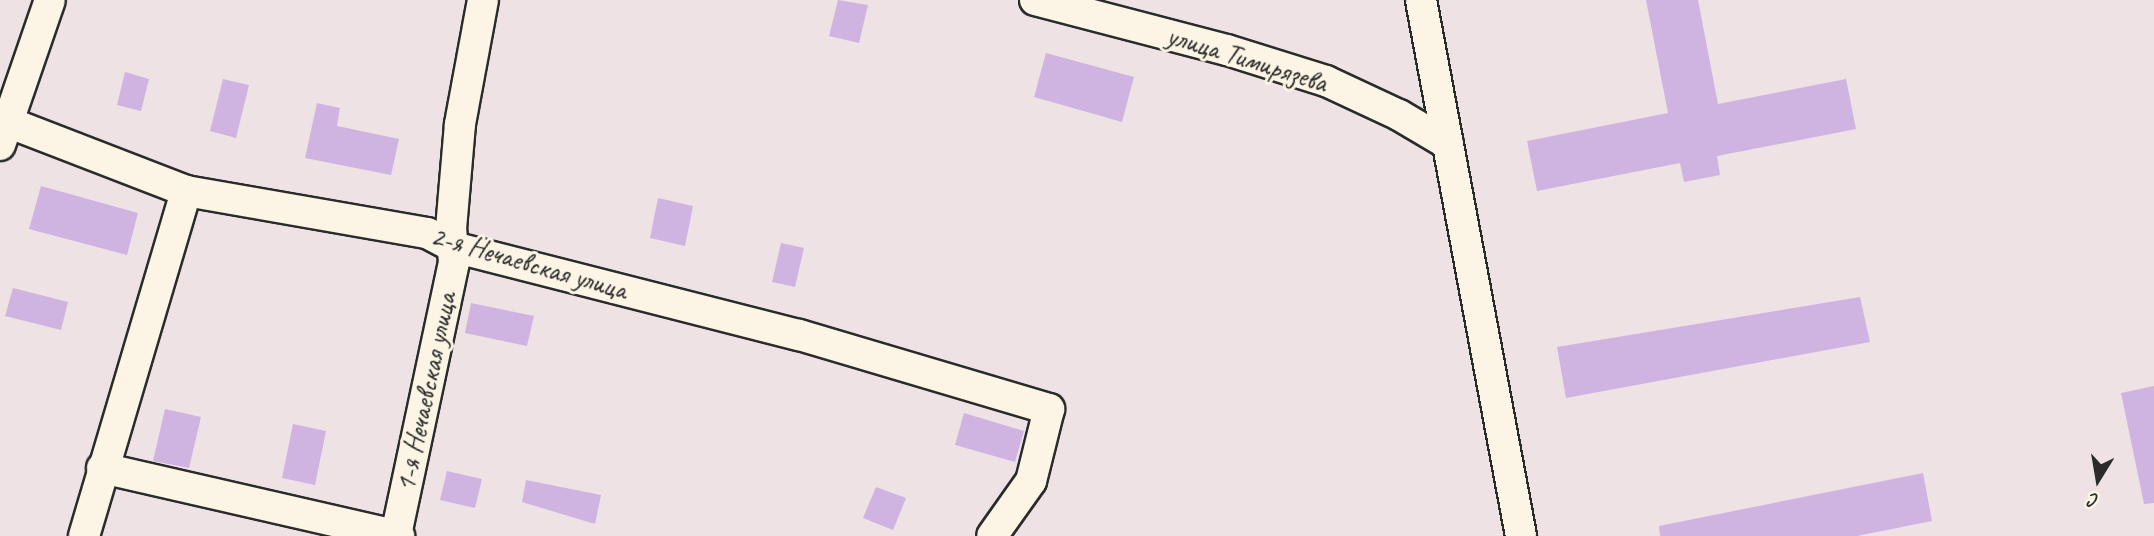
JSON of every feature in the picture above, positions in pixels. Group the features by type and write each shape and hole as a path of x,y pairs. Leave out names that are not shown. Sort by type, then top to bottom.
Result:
{"street":[{"name":"2-я Нечаевская улица","path":"50,0 5,134 186,191 427,233 453,247 799,335 1049,409 1031,481 992,536"},
{"name":"1-я Нечаевская улица","path":"102,468 398,536 454,262 460,124 483,0"},
{"name":"улица Тимирязева","path":"1035,0 1227,50 1326,81 1399,115 1448,144"},
{"path":"1422,0 1521,536"},
{"path":"84,536 186,191"}],"building":[{"path":"838,0 868,5 859,43 829,36"},
{"path":"1646,0 1698,0 1718,104 1846,79 1856,129 1717,156 1720,175 1684,182 1680,163 1537,191 1527,141 1668,113"},
{"path":"1046,53 1134,77 1122,122 1034,97"},
{"path":"125,72 149,79 141,111 117,105"},
{"path":"223,79 249,85 236,138 210,131"},
{"path":"317,103 340,108 337,126 399,139 391,175 305,158"},
{"path":"41,186 138,213 127,255 29,229"},
{"path":"658,198 693,206 685,246 650,238"},
{"path":"781,243 804,248 795,287 772,282"},
{"path":"13,288 68,302 61,330 5,316"},
{"path":"1860,297 1870,342 1566,398 1557,347"},
{"path":"471,303 534,316 527,346 465,333"},
{"path":"2154,386 2154,503 2144,504 2121,393"},
{"path":"165,409 201,417 189,468 153,461"},
{"path":"964,413 1024,431 1015,462 955,445"},
{"path":"293,424 326,431 315,485 282,478"},
{"path":"447,471 482,479 475,508 440,500"},
{"path":"1923,473 1932,521 1857,536 1660,536 1659,526"},
{"path":"526,480 601,495 595,524 522,502"},
{"path":"876,487 906,498 893,530 863,518"}]}
